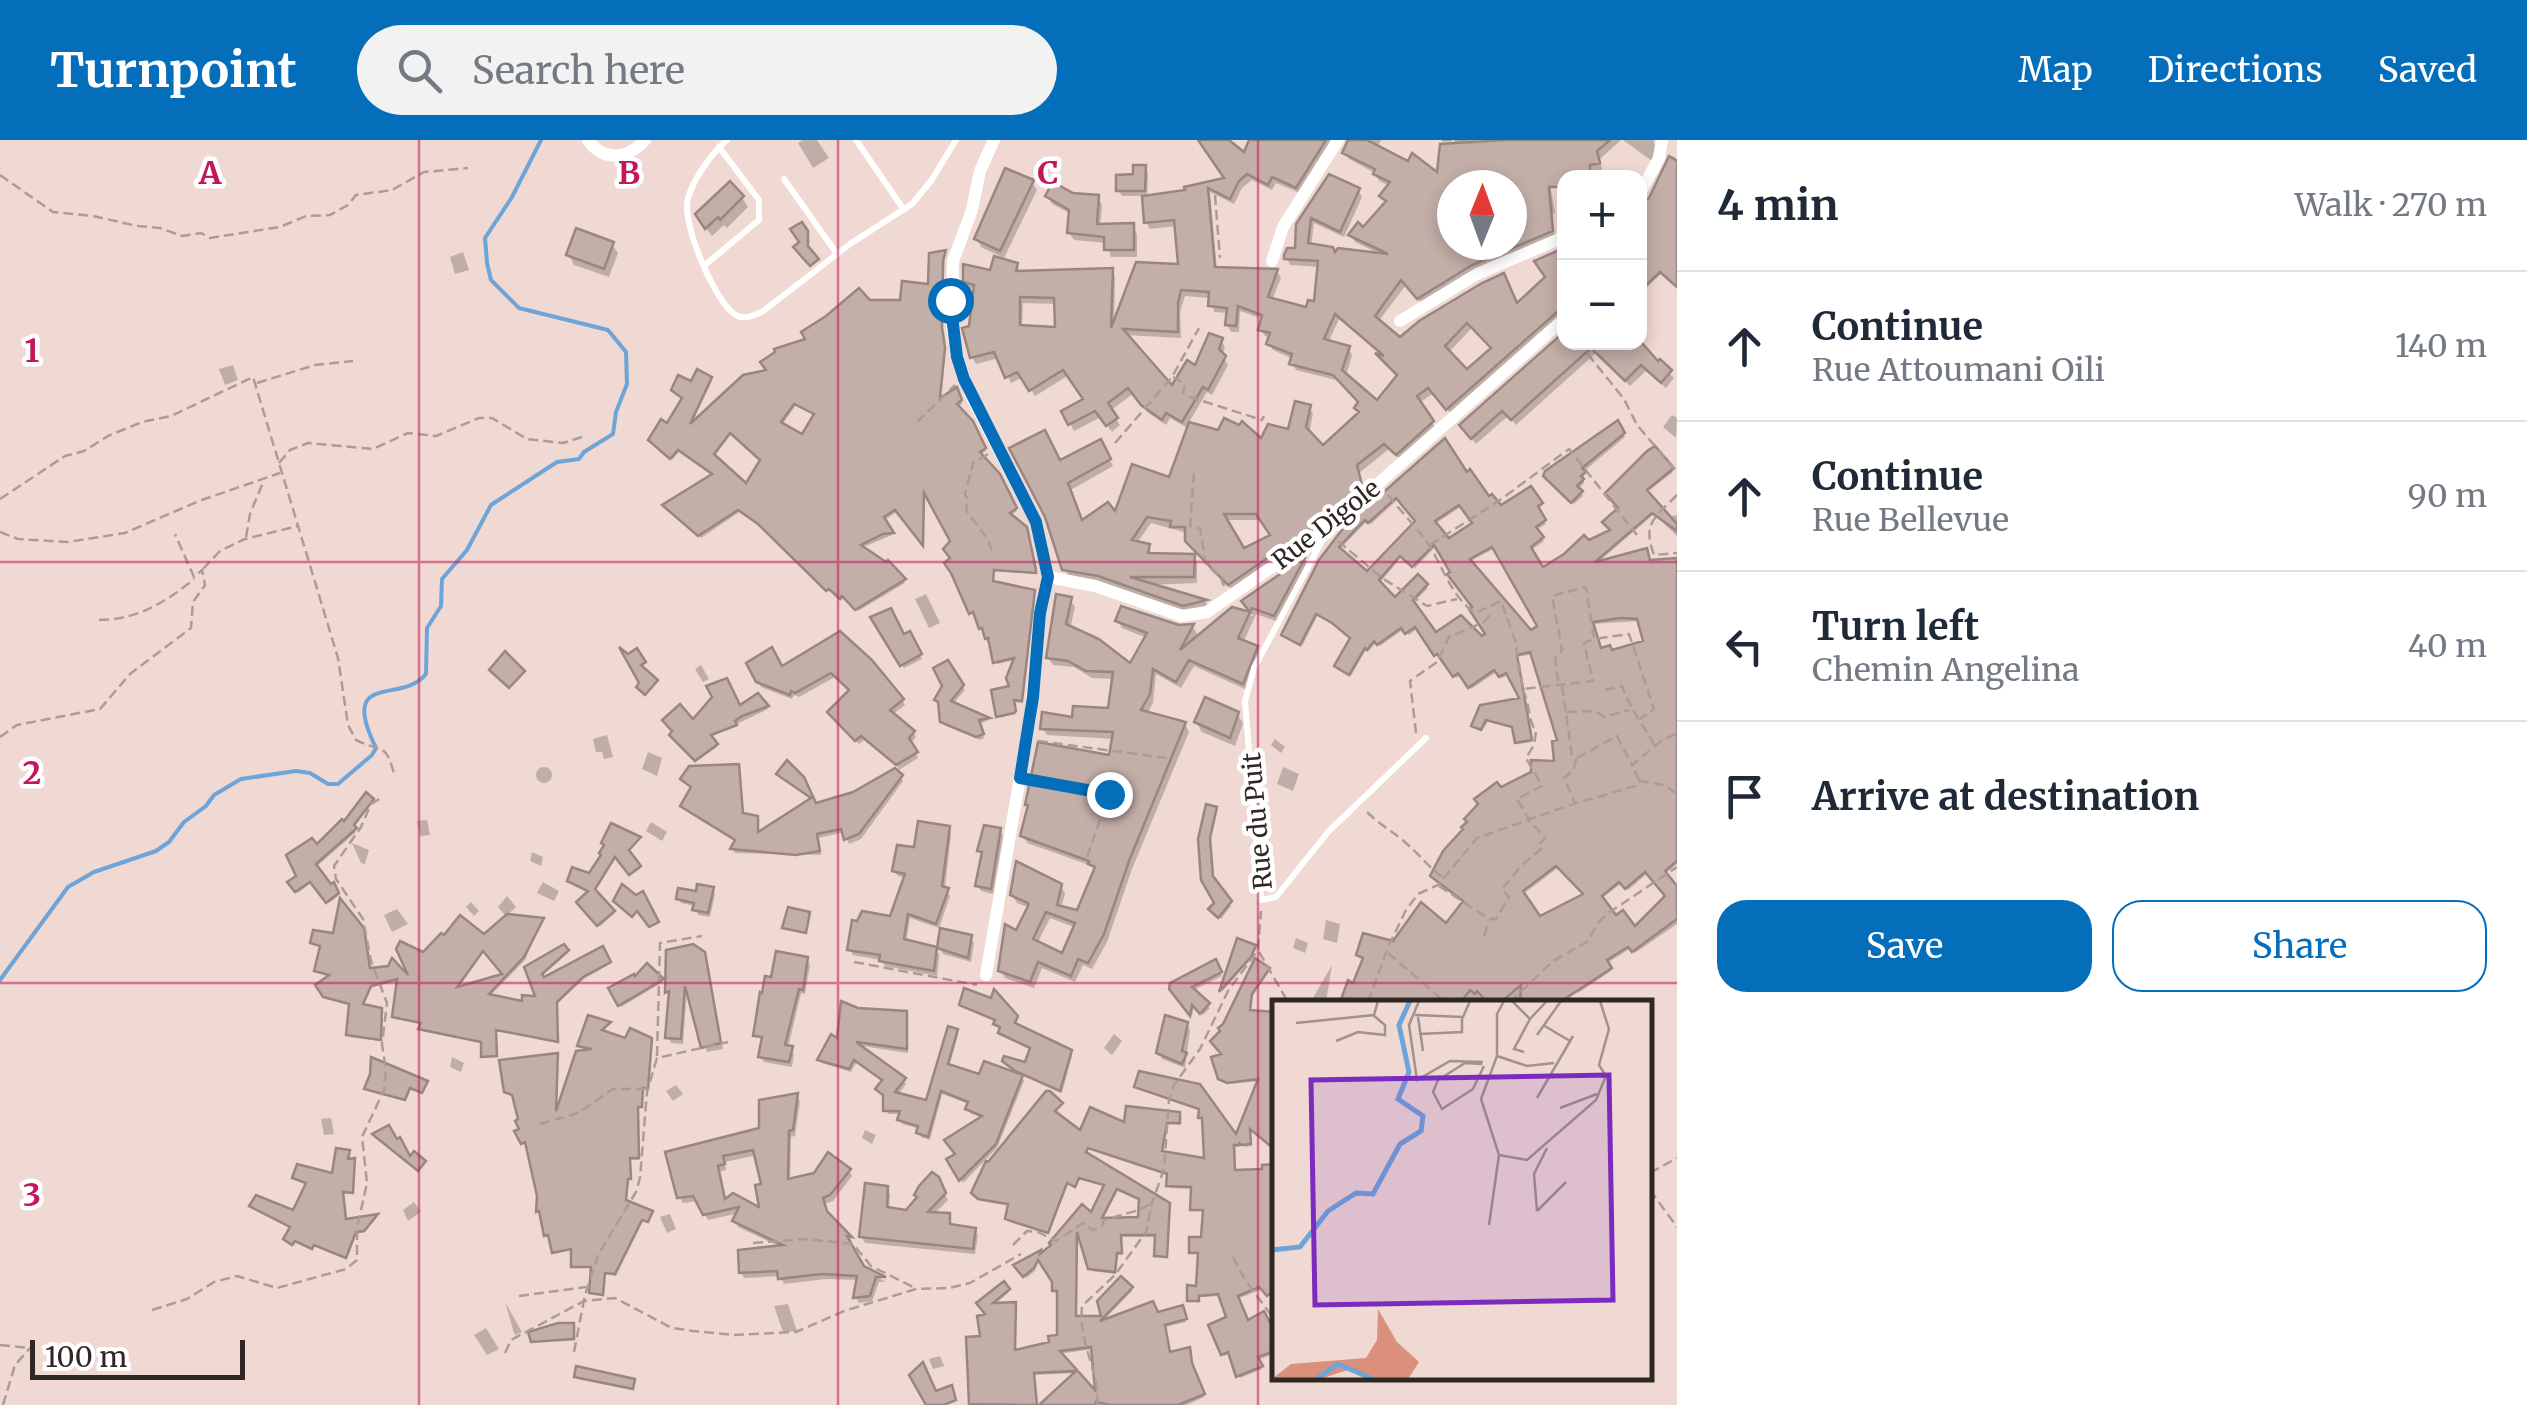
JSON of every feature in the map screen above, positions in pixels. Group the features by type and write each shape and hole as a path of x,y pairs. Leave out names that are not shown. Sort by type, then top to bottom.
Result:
{"street":[{"path":"588,140 601,155 612,157 633,150 645,140"},
{"path":"985,980 1027,741 1038,624 1048,577 1036,522 964,379 952,328 953,261 972,210 980,171 994,140"},
{"path":"1272,261 1283,228 1338,140"},
{"path":"1647,180 1659,158 1662,140"},
{"path":"1400,320 1477,274 1557,240"},
{"name":"Rue Digole","path":"1048,577 1095,586 1182,616 1207,612 1327,529 1557,325"}],"lane":[{"path":"727,140 688,196 686,210 715,288 733,314 745,318 762,312 837,254 904,210 930,182 956,140"},
{"path":"856,140 904,210"},
{"path":"705,266 759,220 759,200 719,147"},
{"path":"784,179 837,254"},
{"name":"Rue du Puit","path":"1327,529 1247,687 1261,900 1276,897 1313,848 1426,738"}],"path":[{"path":"1442,140 1487,140"},
{"path":"0,175 53,212 213,238 280,227 306,216 330,215 348,206 356,195 392,190 424,172 468,168"},
{"path":"1215,195 1220,258"},
{"path":"1114,443 1172,376 1199,328"},
{"path":"1584,350 1677,472"},
{"path":"255,384 315,365 353,360"},
{"path":"1172,376 1186,384 1183,393 1190,397 1262,420 1264,416"},
{"path":"0,499 64,456 142,422 171,416 253,377 342,676 348,725 356,740 387,752 394,776"},
{"path":"916,422 948,389 964,379"},
{"path":"279,464 290,450 308,443 373,449 408,433 436,436 478,418 492,418 527,439 563,443 582,438"},
{"path":"992,551 988,538 966,510 965,494 973,463 998,448"},
{"path":"1429,546 1568,449 1637,534"},
{"path":"0,532 18,539 68,542 125,533 199,501 282,472"},
{"path":"1194,473 1190,526 1200,529 1206,564 1221,578 1228,596"},
{"path":"245,539 264,479"},
{"path":"1378,483 1429,546 1458,598 1474,612 1501,602 1515,640 1530,724 1536,732 1526,758 1542,786 1517,799 1544,838 1539,844 1542,849 1522,864 1502,889 1509,896 1496,919 1489,920 1438,885"},
{"path":"1677,495 1650,524 1647,536 1654,555 1677,554"},
{"path":"175,534 194,577 220,551 245,539 299,526"},
{"path":"1327,529 1365,565 1413,599 1427,606 1458,598"},
{"path":"99,620 122,618 161,604 202,570"},
{"path":"0,737 17,725 100,709 130,674 191,628 193,602 205,586 202,570"},
{"path":"1576,758 1572,755 1555,659 1562,650 1552,596 1586,587 1594,639"},
{"path":"1419,744 1412,720 1410,682 1437,662 1454,632 1484,622 1489,616 1486,608"},
{"path":"1523,689 1593,681 1584,643 1630,634 1654,709 1640,719"},
{"path":"1606,690 1622,686 1631,710 1655,746"},
{"path":"1567,712 1595,711 1604,717 1631,710"},
{"path":"1632,765 1677,733"},
{"path":"1576,758 1618,736 1640,781"},
{"path":"1027,741 1166,758"},
{"path":"1575,804 1564,778 1574,770 1576,758"},
{"path":"1020,778 1109,794 1086,860"},
{"path":"1369,1000 1413,900 1438,885 1476,838 1635,786 1640,781"},
{"path":"1640,781 1664,785 1677,794"},
{"path":"152,1310 237,1276 277,1288 346,1269 357,1260 357,1228 367,1183 362,1138 384,1090 382,1044 386,1003 370,961 363,918 336,879 334,866 361,828 371,804 381,798"},
{"path":"1360,804 1380,826 1405,842 1422,862 1444,878"},
{"path":"339,858 342,867"},
{"path":"1512,1000 1553,961 1588,942 1607,914 1677,866"},
{"path":"1096,1405 1099,1387 1082,1341 1082,1306 1116,1275 1146,1232 1164,1168 1169,1099 1174,1085 1200,1049 1228,991 1258,950 1261,900"},
{"path":"1484,936 1489,920"},
{"path":"574,1352 587,1287 600,1250 636,1192 640,1178 648,1090 656,1058 660,943 702,936"},
{"path":"1258,950 1287,1000"},
{"path":"1387,952 1443,1000"},
{"path":"854,962 985,980"},
{"path":"656,1058 728,1042"},
{"path":"540,1124 578,1114 618,1088 648,1090"},
{"path":"1652,1171 1677,1158"},
{"path":"1652,1193 1677,1226"},
{"path":"1013,1244 1027,1231 1056,1241 1082,1223 1093,1230 1102,1226 1104,1220 1152,1203"},
{"path":"752,1243 806,1239 853,1244 871,1266 916,1289"},
{"path":"506,1353 511,1340 584,1302 616,1298 682,1330 735,1335 796,1332 844,1311 916,1289 949,1288 970,1282 1021,1254"},
{"path":"1233,1256 1244,1281 1260,1295 1272,1315"},
{"path":"519,1296 587,1287"},
{"path":"0,1346 30,1348 15,1365 4,1405"}],"building":[{"path":"1198,140 1229,140 1244,152 1249,140 1326,140 1296,188 1272,177 1268,185 1247,174 1230,199 1208,188 1215,267 1278,269 1268,297 1306,307 1308,300 1314,301 1318,261 1284,259 1284,255 1287,248 1295,248 1296,224 1329,174 1360,188 1340,232 1311,218 1308,243 1333,247 1335,252 1338,248 1388,254 1348,235 1358,222 1363,227 1386,201 1379,196 1390,182 1373,174 1375,169 1342,153 1348,140 1367,140 1408,161 1412,153 1437,172 1437,260 1484,260 1417,299 1401,280 1375,316 1400,337 1419,321 1504,273 1517,303 1545,277 1534,261 1557,251 1557,312 1446,410 1428,388 1417,396 1434,421 1396,455 1384,444 1357,465 1362,485 1321,521 1228,585 1185,541 1185,527 1170,527 1171,521 1147,517 1132,540 1150,544 1148,553 1195,554 1194,577 1130,577 1207,600 1183,606 1098,576 1062,570 1045,517 1009,448 1045,430 1060,460 1101,439 1111,459 1068,483 1082,520 1108,502 1115,511 1132,464 1169,477 1189,422 1218,430 1224,418 1239,425 1242,421 1261,438 1268,424 1288,429 1295,401 1311,405 1306,427 1323,445 1359,412 1354,408 1358,402 1333,375 1289,364 1292,354 1266,344 1270,333 1258,330 1262,315 1238,306 1236,326 1225,325 1227,308 1208,306 1209,292 1181,290 1178,332 1123,329 1172,385 1187,360 1195,365 1209,333 1223,338 1219,349 1226,356 1208,390 1203,387 1182,422 1166,413 1162,420 1141,405 1128,388 1108,403 1118,418 1106,426 1095,411 1068,425 1061,411 1083,399 1063,370 1029,391 1017,372 1005,378 994,352 970,358 962,328 969,326 974,285 963,282 963,264 990,270 994,256 1018,263 1016,271 1113,268 1111,328 1136,262 1178,264 1174,220 1144,223 1142,196 1185,190 1184,187 1224,178","holes":["1020,297 1054,298 1055,327 1020,325","1335,314 1384,356 1375,353 1397,375 1377,400 1342,370 1350,346 1324,339","1467,323 1491,348 1467,369 1445,346","1224,514 1256,514 1270,535 1244,548"]},
{"path":"1610,140 1597,151 1600,163 1590,165 1590,170 1557,170 1557,187 1549,187 1553,231 1527,242 1527,170 1437,170 1440,144"},
{"path":"1669,156 1677,161 1677,287 1660,272 1647,284 1649,198"},
{"path":"1133,165 1146,165 1145,191 1116,191 1116,175 1133,174"},
{"path":"1005,168 1034,180 1000,251 974,239"},
{"path":"730,181 744,196 705,229 695,214"},
{"path":"1053,182 1073,193 1099,195 1097,224 1134,223 1134,250 1104,250 1104,237 1067,233 1069,210 1045,196"},
{"path":"802,222 808,231 808,246 819,259 810,266 793,247 799,242 790,229"},
{"path":"576,228 614,242 604,269 566,255"},
{"path":"946,250 940,398 957,387 962,400 957,404 973,421 986,448 980,452 1000,474 1017,508 1010,513 1027,527 1036,570 994,570 993,581 1035,590 1022,701 1014,700 1014,713 996,717 991,690 1009,686 1006,678 1014,658 993,663 988,638 979,629 973,612 969,614 944,563 950,558 943,549 950,541 924,493 923,546 895,510 884,517 894,533 861,545 888,560 906,579 855,610 842,596 840,599 829,589 826,591 758,524 738,510 698,536 662,505 712,474 678,450 670,459 648,440 661,419 667,423 682,398 671,390 678,375 691,381 697,369 712,377 690,424 743,375 766,370 760,362 774,349 805,339 801,332 859,288 870,300 900,300 902,281 928,284 929,253","holes":["794,404 814,414 802,434 781,422","730,433 760,460 746,483 714,454"]},
{"path":"1557,338 1557,350 1589,350 1511,420 1502,411 1471,439 1459,425"},
{"path":"1647,349 1672,370 1661,383 1641,365 1625,381 1593,350"},
{"path":"1618,420 1625,433 1582,468 1586,472 1577,486 1583,491 1571,503 1543,476 1545,471"},
{"path":"1445,438 1467,472 1470,469 1489,496 1492,494 1501,505 1531,486 1543,503 1538,506 1546,520 1536,527 1544,537 1531,547 1543,567 1584,535 1589,540 1610,530 1602,522 1618,508 1605,493 1655,446 1674,468 1647,490 1677,524 1677,531 1652,513 1595,562 1647,548 1650,560 1677,558 1677,861 1665,871 1677,886 1677,919 1632,952 1628,947 1607,960 1612,968 1563,1000 1520,1000 1521,985 1503,1000 1485,1000 1477,991 1475,994 1470,990 1462,1000 1341,1000 1363,958 1356,955 1363,933 1393,941 1421,902 1446,923 1463,901 1430,876 1443,851 1463,829 1467,822 1464,819 1478,804 1474,799 1497,782 1501,787 1531,772 1531,760 1554,761 1552,741 1557,740 1530,652 1517,655 1532,740 1515,743 1512,727 1486,720 1481,730 1471,726 1480,705 1519,698 1506,673 1499,677 1494,670 1468,688 1458,673 1453,677 1437,654 1434,656 1415,627 1405,634 1401,628 1377,645 1374,641 1365,648 1349,675 1334,666 1350,638 1332,623 1316,614 1300,645 1281,635 1319,560 1344,527","holes":["1396,498 1415,521 1367,571 1339,547 1365,520 1368,523","1459,505 1472,523 1449,538 1435,521","1434,545 1450,572 1447,574 1472,607 1469,609 1485,634 1482,636 1461,615 1436,632 1413,600 1428,584 1418,574 1395,597 1379,580 1400,556 1412,567","1492,547 1537,626 1531,630 1470,559","1637,619 1643,641 1612,650 1610,645 1601,648 1593,622","1556,866 1583,894 1540,916 1523,891","1645,872 1665,896 1635,926 1623,910 1616,915 1602,896 1619,882 1625,889"]},
{"path":"1306,556 1274,616 1252,608 1238,638 1258,646 1243,684 1189,660 1176,682 1153,669 1150,694 1141,710 1186,722 1129,861 1104,934 1088,963 1078,959 1071,976 1038,962 1030,982 998,971 1005,924 1016,930 1028,906 1010,895 1016,861 1062,884 1057,905 1077,910 1095,867 1089,861 1020,836 1038,742 1109,755 1113,732 1040,729 1042,712 1072,717 1073,706 1108,708 1113,672 1086,671 1068,661 1046,658 1056,594 1072,597 1066,624 1099,639 1130,663 1147,633 1115,621 1121,606 1179,625 1194,624 1180,650 1232,607 1250,612 1241,601","holes":["1098,787 1124,792 1112,815 1093,807","1046,912 1075,923 1062,953 1033,939"]},
{"path":"891,608 904,634 910,631 922,654 900,666 870,617"},
{"path":"840,631 872,660 904,699 890,710 915,731 909,738 918,752 896,765 861,736 855,741 827,712 849,690 831,673 795,693 791,691 790,695 756,682 746,663 772,647 782,666"},
{"path":"619,647 628,654 637,648 646,662 641,665 658,680 645,695 636,687 639,683"},
{"path":"505,651 525,671 509,688 489,670"},
{"path":"948,660 964,685 951,701 990,718 979,720 984,734 976,737 940,722 938,702 934,700 942,686 933,668"},
{"path":"727,678 740,705 758,693 769,706 742,716 735,721 737,725 711,735 718,744 695,761 669,735 672,731 662,720 680,704 693,719 712,697 706,686"},
{"path":"1205,697 1239,712 1230,738 1194,722"},
{"path":"787,760 804,777 816,803 853,792 895,768 903,775 859,834 844,840 841,829 817,834 820,851 796,855 730,849 735,840 680,806 691,787 680,779 689,766 739,764 743,813 758,816 758,832 811,798 776,774"},
{"path":"366,792 374,799 354,825 357,828 316,864 339,893 326,903 310,882 295,892 287,882 296,876 286,855 312,838 317,844 344,821"},
{"path":"1206,804 1217,807 1210,838 1213,876 1232,901 1218,918 1208,909 1214,903 1201,880 1198,839"},
{"path":"918,821 950,826 942,886 949,888 936,924 908,914 904,939 937,947 934,971 879,961 880,955 847,950 852,920 857,921 862,911 890,916 905,874 892,871 897,845 914,847"},
{"path":"611,823 641,837 629,850 641,866 629,875 615,857 595,889 615,911 597,926 576,902 588,891 567,881 572,867 589,873 601,855 601,843"},
{"path":"984,825 1001,828 991,889 975,886 982,852 977,851"},
{"path":"622,884 636,895 643,891 659,922 649,927 637,911 632,917 613,901"},
{"path":"697,884 714,887 708,913 692,910 694,903 676,899 678,888 696,891"},
{"path":"340,898 364,928 370,968 388,966 392,958 408,975 396,949 400,941 423,952 460,915 484,934 507,914 544,918 524,957 489,994 522,1001 522,995 535,996 524,967 564,944 569,950 542,974 544,977 603,946 611,962 583,977 557,1002 558,1042 496,1030 497,1056 481,1057 481,1042 418,1029 421,1023 392,1017 397,979 371,986 363,1004 382,1008 381,1040 346,1035 349,1004 323,997 315,985 329,975 314,971 320,946 310,943 313,930 333,933","holes":["483,951 502,974 457,987"]},
{"path":"788,907 810,912 806,933 782,928"},
{"path":"940,928 972,935 968,958 937,948"},
{"path":"1237,938 1256,945 1251,957 1219,992"},
{"path":"693,944 705,952 721,1043 701,1048 685,986 681,1039 665,1038 669,991 665,993 666,950"},
{"path":"776,951 808,957 803,990 799,989 785,1045 793,1046 789,1062 758,1057 762,1037 753,1036 760,992 765,976 771,977"},
{"path":"1255,958 1270,968 1252,994 1250,1010 1272,1012 1272,1147 1250,1129 1251,1144 1234,1145 1235,1170 1262,1169 1262,1165 1272,1164 1272,1292 1267,1296 1259,1287 1238,1296 1248,1320 1264,1311 1272,1326 1272,1352 1258,1357 1263,1366 1236,1377 1228,1352 1221,1355 1208,1325 1226,1317 1218,1294 1187,1301 1187,1285 1196,1286 1198,1253 1189,1253 1189,1237 1201,1237 1203,1210 1190,1210 1191,1187 1166,1186 1167,1174 1088,1148 1086,1152 1170,1203 1167,1257 1154,1256 1155,1235 1121,1235 1122,1253 1117,1253 1115,1272 1088,1269 1077,1232 1076,1316 1101,1316 1097,1301 1121,1276 1133,1287 1100,1321 1153,1301 1158,1312 1183,1305 1187,1319 1165,1325 1170,1352 1190,1347 1205,1394 1178,1405 1039,1405 1076,1371 1034,1373 1037,1405 969,1404 966,1337 980,1336 977,1316 985,1314 976,1303 1004,1281 1010,1289 993,1303 1016,1302 1015,1350 1049,1342 1048,1336 1057,1335 1057,1291 1052,1291 1052,1282 1038,1260 1023,1277 1013,1265 1051,1245 1082,1204 1091,1212 1104,1185 1079,1178 1075,1187 1067,1183 1048,1233 1005,1219 1008,1204 978,1199 971,1193 986,1161 1046,1091 1063,1103 1055,1111 1080,1130 1090,1107 1124,1122 1126,1106 1180,1112 1180,1123 1167,1123 1162,1151 1204,1158 1199,1109 1134,1087 1139,1071 1200,1084 1236,1134 1258,1079 1227,1083 1218,1079 1211,1057 1221,1054 1210,1041 1220,1031 1218,1028","holes":["1117,1189 1139,1199 1138,1217 1102,1218","1091,1347 1095,1390 1060,1351"]},
{"path":"1216,959 1222,972 1192,987 1210,1003 1200,1014 1192,1005 1190,1016 1169,989 1170,983"},
{"path":"647,963 664,979 618,1006 608,988 635,976"},
{"path":"964,988 991,998 994,989 1018,1016 1015,1023 1072,1050 1060,1091 1002,1061 1004,1056 1025,1062 1030,1048 998,1033 1000,1027 993,1024 995,1020 959,1005"},
{"path":"841,1001 858,1008 907,1011 907,1049 856,1042 906,1078 895,1092 926,1100 948,1026 958,1029 948,1064 979,1074 984,1061 1023,1075 996,1144 959,1181 946,1159 955,1154 944,1140 982,1116 965,1109 968,1102 941,1091 928,1137 916,1133 918,1126 897,1120 900,1111 883,1111 883,1095 875,1089 882,1080 854,1060 849,1069 817,1060 831,1034 837,1038"},
{"path":"588,1015 611,1022 602,1030 625,1038 630,1028 652,1038 648,1089 643,1088 642,1107 638,1107 639,1158 630,1158 626,1200 653,1211 648,1222 642,1220 615,1274 605,1273 603,1295 589,1293 591,1267 571,1267 571,1249 552,1253 548,1235 544,1236 539,1211 536,1212 537,1196 525,1142 521,1144 514,1131 519,1129 515,1121 518,1119 512,1095 504,1092 499,1060 558,1053 556,1111 576,1051 592,1049 577,1046"},
{"path":"1165,1015 1188,1022 1182,1051 1187,1053 1182,1064 1156,1053"},
{"path":"371,1057 428,1081 422,1093 410,1088 405,1100 364,1089"},
{"path":"798,1093 793,1130 789,1131 788,1179 814,1173 828,1152 851,1169 823,1198 827,1211 852,1237 847,1236 864,1266 886,1277 876,1277 870,1296 853,1298 857,1276 821,1274 778,1279 777,1271 739,1273 738,1250 783,1245 732,1221 739,1207 703,1215 693,1196 677,1198 665,1152 759,1128 759,1100","holes":["753,1150 761,1184 755,1185 759,1207 733,1193 725,1199 718,1166 725,1164 723,1156"]},
{"path":"389,1125 410,1156 414,1151 426,1161 418,1171 372,1134"},
{"path":"336,1148 350,1150 348,1159 355,1158 353,1193 343,1192 346,1219 378,1214 364,1231 356,1232 346,1258 314,1245 312,1249 295,1241 292,1245 283,1239 290,1227 249,1206 256,1195 293,1210 306,1183 292,1178 297,1164 332,1173"},
{"path":"932,1172 939,1177 946,1193 928,1212 950,1213 950,1224 976,1228 973,1249 859,1237 865,1183 888,1186 887,1207 906,1210"},
{"path":"558,1323 574,1323 574,1339 531,1342 528,1332"},
{"path":"923,1362 936,1391 952,1385 956,1400 926,1405 909,1375"},
{"path":"576,1366 635,1379 633,1389 574,1377"}],"waterway":[{"path":"0,980 68,887 94,872 156,851 214,795 241,779 296,771 338,784 372,755 376,748 364,708 369,698 378,693 403,688 426,674 427,628 441,606 442,579 467,550 491,505 557,462 579,459 613,434 616,412 627,384 626,352 608,330 519,308 491,280 485,238 512,197 541,140"}],"route":[{"path":"950,300 957,357 964,379 1036,522 1048,577 1020,778 1109,794"}]}
